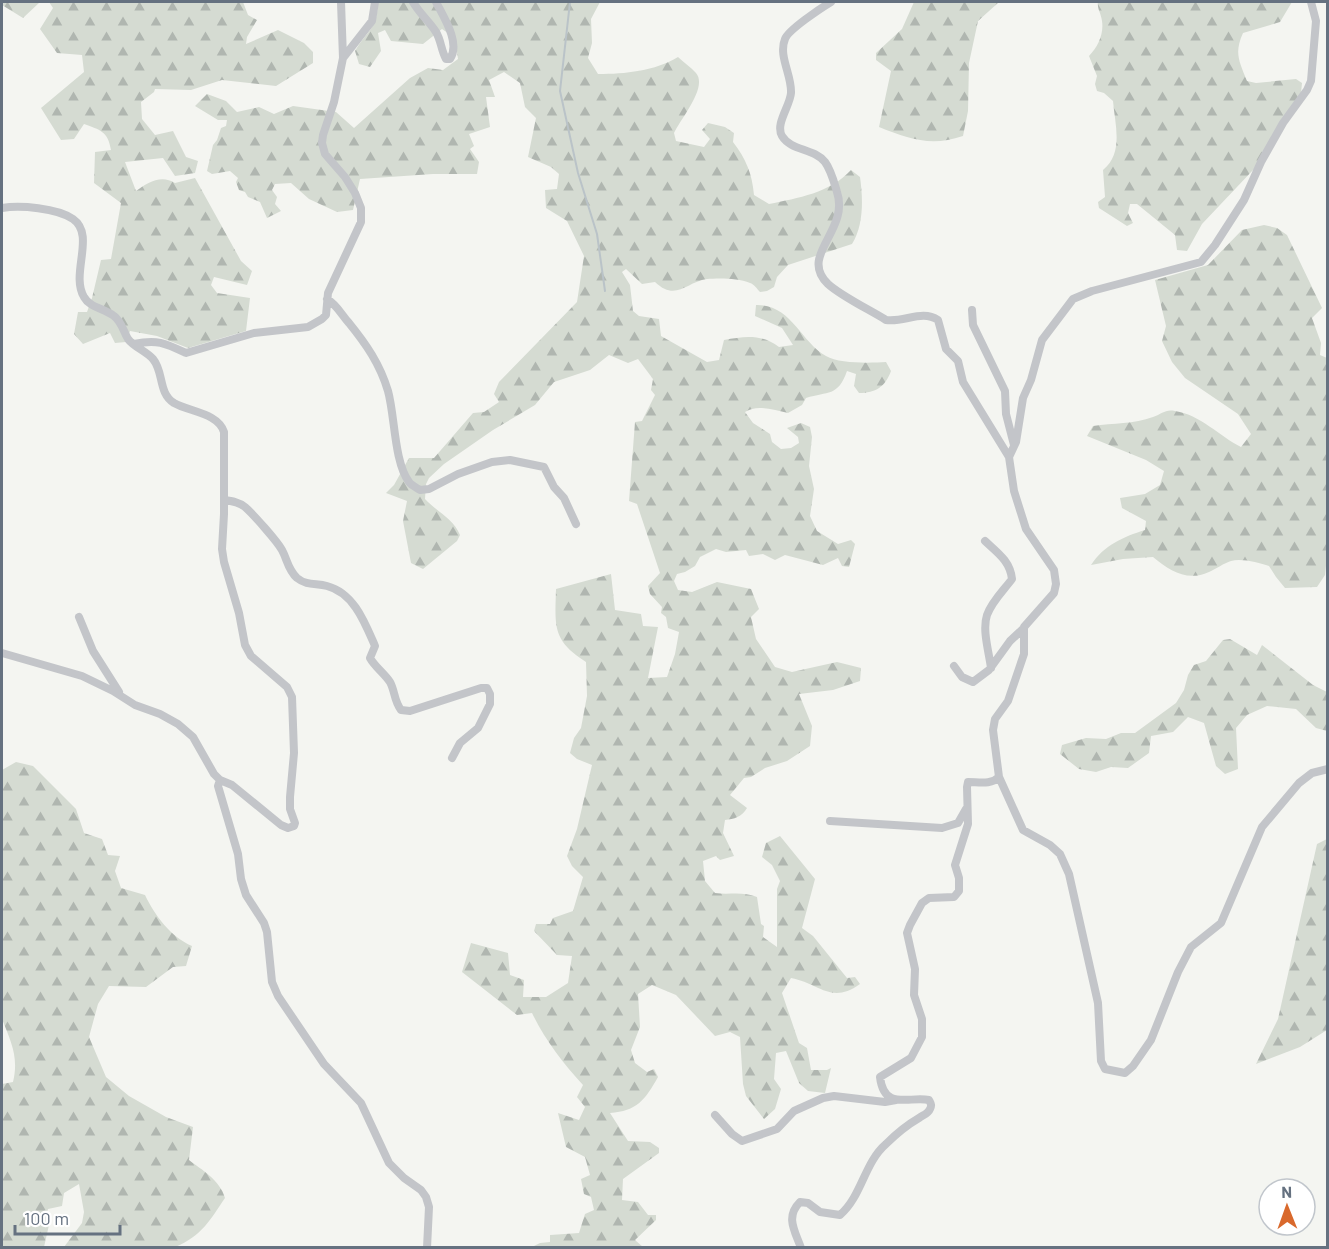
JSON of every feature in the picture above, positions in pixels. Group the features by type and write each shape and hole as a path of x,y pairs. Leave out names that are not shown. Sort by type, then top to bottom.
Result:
{"street":[{"path":"134,344 150,341 163,342 186,353 254,333 308,327 326,315 327,293 361,222 361,208 355,193 326,154 322,143 334,102 343,58 341,2"},
{"path":"343,58 372,21 375,2"},
{"path":"413,2 438,34 446,59 453,55 454,44 436,2"},
{"path":"831,2 790,31 785,39 783,51 791,85 791,96 780,128 781,135 792,145 815,154 824,162 841,204 833,232 820,252 819,273 828,284 886,320 895,321 928,315 938,320 946,349 958,361 963,382 1009,458 1014,491 1026,528 1056,576 1054,593 1010,641 991,668 973,682 962,677 954,666"},
{"path":"1009,458 1014,446 1023,398 1031,380 1042,340 1073,299 1092,291 1201,262 1215,245 1244,200 1261,162 1283,123 1311,81 1316,21 1311,2"},
{"path":"2,208 19,206 59,213 72,218 78,224 84,240 80,278 80,287 84,297 91,305 114,316 134,344 154,360 166,396 175,403 208,416 222,425 224,432 223,555 246,645 251,656 287,687 292,697 294,753 290,797 294,826 288,828 281,825 232,785 220,780 214,774 193,737 178,724 82,676 2,653"},
{"path":"327,299 335,303 347,321 366,342 381,374 388,391 398,453 409,483 420,490 429,489 458,474 492,462 510,460 544,467 554,487 564,498 576,524"},
{"path":"972,310 973,325 1005,391 1006,414 1014,446"},
{"path":"224,500 235,501 245,507 281,548 296,577 308,585 328,586 345,596 362,618 375,646 370,658 389,680 396,704 401,710 410,711 487,688 490,694 490,704 478,728 460,743 452,758"},
{"path":"985,541 1005,558 1011,569 1012,579 986,616 986,636 991,668"},
{"path":"79,617 93,651 122,698"},
{"path":"1024,627 1022,662 1008,701 995,719 993,730 999,777 1023,830 1050,845 1060,854 1069,874 1098,1003 1101,1061 1106,1069 1125,1072 1133,1066 1151,1040 1178,972 1191,947 1221,923 1262,827 1299,783 1311,773 1328,769"},
{"path":"896,1100 881,1084 880,1077 910,1058 922,1037 922,1019 914,995 915,969 907,933 922,903 929,898 954,897 959,891 960,884 955,865 968,824 968,782 989,783 999,777"},
{"path":"220,780 218,786 238,854 241,879 246,895 264,923 267,932 272,982 275,989 324,1064 361,1103 389,1162 426,1197 429,1207 427,1248"},
{"path":"830,821 942,828 958,823 967,804"},
{"path":"715,1115 732,1134 742,1141 777,1129 794,1111 823,1098 834,1096 885,1102 929,1100 930,1109 926,1114 902,1129 878,1150 864,1172 847,1209 840,1215 820,1212 808,1203 800,1203 795,1208 792,1226 801,1248"}],"green space":[{"path":"2,2 40,2 23,18 2,5"},
{"path":"49,2 243,2 248,15 257,20 247,37 246,44 278,30 304,43 313,52 313,63 276,86 222,80 191,90 155,89 141,102 142,119 155,135 173,131 186,157 198,161 195,173 175,176 163,158 125,162 136,191 159,179 175,183 195,178 241,261 252,271 247,285 214,277 211,285 217,293 250,298 246,331 188,348 157,336 130,331 126,342 115,343 110,333 83,344 74,334 78,312 87,312 101,260 111,259 121,203 94,183 95,152 111,150 105,135 84,124 74,139 61,140 41,108 84,72 82,55 57,53 40,29 53,8"},
{"path":"378,2 600,2 591,19 592,43 588,58 598,74 640,71 660,66 678,57 696,73 699,86 692,103 674,133 676,141 704,147 710,139 702,130 708,123 725,127 734,133 733,142 748,167 754,195 769,204 802,197 823,189 843,178 851,170 860,177 861,220 852,244 788,265 777,277 774,287 767,291 760,292 753,284 745,281 707,279 675,291 662,288 655,282 642,284 626,269 622,272 630,285 633,311 639,316 659,319 661,336 707,362 719,360 724,340 753,337 766,340 779,347 793,345 782,328 755,316 756,305 778,310 809,342 832,359 864,363 886,362 891,371 883,385 870,392 859,393 854,386 856,374 847,371 836,389 806,398 802,405 788,413 760,408 745,412 753,423 770,434 772,442 781,449 791,448 799,443 798,437 787,428 801,423 810,427 812,437 809,466 814,489 810,516 817,531 838,544 851,540 855,544 849,567 842,566 838,558 823,565 785,555 775,560 763,554 749,556 746,550 726,552 716,549 700,557 695,566 677,574 674,581 678,590 692,592 717,582 751,589 759,609 751,617 756,639 775,667 792,672 837,662 861,668 860,681 833,690 799,694 812,726 810,746 787,761 744,778 730,795 747,808 738,817 725,820 723,833 734,856 720,860 716,856 703,861 705,881 715,893 757,897 761,924 764,926 763,937 777,947 777,889 780,881 772,865 762,857 766,843 780,836 815,879 802,928 813,936 847,978 855,977 860,984 841,993 833,993 791,978 782,993 799,1043 807,1048 811,1070 831,1068 825,1093 808,1091 799,1083 786,1051 776,1053 774,1079 781,1089 775,1109 764,1119 746,1096 740,1037 730,1032 715,1036 676,995 652,985 638,994 640,1027 631,1050 635,1063 647,1072 654,1069 658,1077 649,1092 634,1107 610,1113 628,1141 650,1142 659,1148 659,1153 623,1179 622,1200 638,1202 648,1215 656,1215 656,1220 635,1240 643,1247 532,1247 550,1242 550,1235 579,1233 585,1214 594,1210 591,1197 584,1194 581,1179 590,1175 585,1157 566,1147 558,1113 579,1120 585,1107 577,1097 583,1085 555,1051 532,1013 517,1015 462,972 471,943 508,953 510,975 524,980 523,997 546,997 568,983 572,956 557,955 534,931 536,924 550,924 553,918 573,911 583,877 572,866 567,856 577,829 592,765 577,759 570,753 574,738 581,728 587,696 586,662 567,647 561,639 555,613 556,589 611,574 615,610 641,614 643,626 658,627 648,678 667,677 675,654 679,632 668,628 666,617 661,613 662,607 650,594 648,586 660,573 637,504 629,501 635,422 642,421 655,395 651,390 653,379 638,359 628,363 609,355 590,370 554,382 535,405 493,430 444,464 429,478 426,484 425,499 449,520 460,535 457,541 423,569 411,563 403,521 407,501 386,493 394,485 409,458 434,458 473,413 484,412 499,402 494,394 499,382 577,302 584,256 567,221 546,208 545,190 557,189 559,174 551,167 528,157 536,118 525,107 520,83 504,72 489,80 495,97 486,97 490,127 469,134 474,146 470,149 479,162 477,174 433,174 360,179 353,210 337,212 309,199 291,183 275,184 272,190 277,197 275,204 281,211 267,218 260,202 239,190 236,182 238,178 230,171 212,174 207,171 213,145 221,128 226,126 227,120 218,120 195,106 207,94 226,101 237,112 259,107 274,114 293,106 336,112 354,128 410,78 428,68 443,70 458,59 455,38 442,29 423,44 391,41 385,30 378,33 381,51 370,67 359,64 355,51 374,24"},
{"path":"914,2 999,2 978,21 969,63 968,111 963,136 941,141 920,140 879,127 891,71 876,60 876,53 902,29"},
{"path":"1098,2 1292,2 1280,22 1243,33 1238,52 1247,81 1256,83 1296,79 1302,83 1301,93 1254,169 1202,224 1187,251 1177,250 1175,235 1137,204 1130,204 1128,213 1133,223 1127,226 1099,208 1098,202 1105,197 1103,170 1114,155 1117,138 1113,101 1104,93 1097,91 1095,84 1097,76 1089,56 1098,44 1102,31"},
{"path":"1264,225 1277,228 1287,235 1322,308 1312,318 1321,343 1320,355 1327,358 1328,547 1325,575 1317,587 1285,588 1269,566 1245,560 1231,561 1209,572 1193,576 1172,571 1153,557 1123,559 1091,565 1102,552 1115,543 1145,530 1146,521 1122,508 1120,498 1145,494 1160,485 1164,471 1146,460 1087,436 1093,426 1138,421 1172,411 1184,413 1202,421 1241,447 1251,434 1238,414 1185,378 1172,362 1162,341 1166,326 1155,280 1208,265 1242,230"},
{"path":"1230,639 1257,655 1262,645 1313,685 1327,692 1327,731 1316,728 1296,709 1267,706 1247,715 1236,728 1238,769 1225,774 1216,766 1204,723 1188,717 1173,732 1151,736 1149,753 1128,768 1111,767 1096,772 1079,769 1060,754 1062,745 1086,738 1106,739 1121,733 1135,733 1176,703 1194,665 1206,661 1223,640"},
{"path":"16,762 33,766 76,809 84,833 102,839 108,855 120,856 115,871 121,888 145,895 164,925 177,937 192,946 186,966 173,967 146,987 109,986 98,1004 89,1037 106,1077 129,1096 166,1117 193,1127 189,1160 210,1176 223,1192 225,1198 204,1227 192,1238 175,1247 64,1247 82,1223 84,1212 79,1184 64,1193 62,1206 48,1209 46,1216 49,1225 44,1247 2,1247 2,1084 13,1082 15,1065 13,1050 2,1019 2,770"},
{"path":"1327,839 1327,1030 1300,1047 1256,1064 1278,1019 1317,844"}],"waterway":[{"path":"570,2 560,91 578,173 597,234 605,291"}]}
